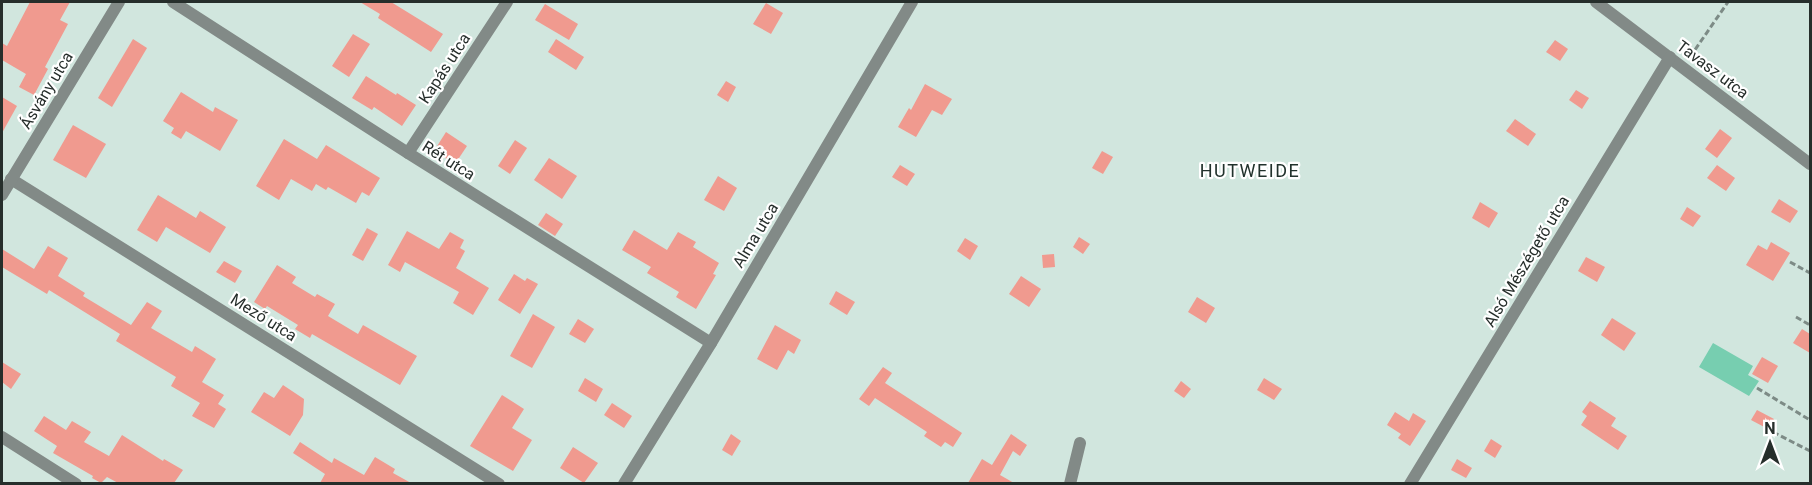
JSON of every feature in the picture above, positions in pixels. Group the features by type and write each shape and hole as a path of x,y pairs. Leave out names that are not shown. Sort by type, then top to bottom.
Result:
{"street":[{"name":"Ásvány utca","path":"2,195 119,2"},
{"name":"Rét utca","path":"173,2 711,343"},
{"name":"Kapás utca","path":"408,153 507,2"},
{"name":"Alma utca","path":"624,483 711,343 912,2"},
{"name":"Tavasz utca","path":"1596,2 1810,164"},
{"name":"Alsó Mészégető utca","path":"1410,483 1670,57"},
{"name":"Mező utca","path":"11,178 499,483"},
{"path":"2,437 76,483"},
{"path":"1070,483 1080,443"}],"path":[{"path":"1683,67 1728,2"},
{"path":"1790,262 1810,273"},
{"path":"1796,317 1810,325"},
{"path":"1757,388 1810,420"},
{"path":"1773,432 1810,451"}],"green space":[{"path":"1713,343 1753,366 1748,375 1759,381 1749,396 1699,367"}],"building":[{"path":"30,2 70,2 60,20 68,24 45,67 48,69 34,95 19,87 26,74 2,60 2,43 7,46"},
{"path":"360,2 391,2 443,34 431,52 378,18 380,14"},
{"path":"766,3 783,13 771,34 753,24"},
{"path":"545,4 578,24 569,40 535,20"},
{"path":"353,34 370,44 349,77 332,66"},
{"path":"133,39 147,48 112,107 98,98"},
{"path":"556,39 584,57 576,70 548,52"},
{"path":"1555,40 1568,49 1560,61 1546,52"},
{"path":"366,76 416,105 402,126 374,107 372,110 352,98"},
{"path":"726,81 736,87 728,102 717,95"},
{"path":"925,84 952,99 942,115 932,110 916,137 898,127 909,108 911,110"},
{"path":"1576,90 1589,98 1582,109 1569,100"},
{"path":"181,92 213,112 215,107 238,120 220,151 186,131 181,139 171,133 174,128 163,121"},
{"path":"2,97 17,106 2,133"},
{"path":"1515,119 1536,134 1528,146 1506,131"},
{"path":"73,125 106,144 86,178 53,160"},
{"path":"1720,129 1732,138 1717,158 1705,149"},
{"path":"446,132 467,146 455,164 434,151"},
{"path":"284,139 317,159 326,145 380,178 369,196 362,192 356,203 328,187 326,190 316,184 312,191 291,179 279,200 256,186"},
{"path":"515,140 527,148 510,174 498,166"},
{"path":"1102,151 1113,157 1103,174 1092,168"},
{"path":"549,158 577,176 562,199 534,180"},
{"path":"900,165 915,174 907,186 892,177"},
{"path":"1717,165 1735,178 1726,191 1707,178"},
{"path":"718,176 737,188 724,211 704,200"},
{"path":"158,195 196,218 200,211 226,227 210,253 166,227 157,242 137,230"},
{"path":"1779,199 1798,211 1790,223 1771,212"},
{"path":"1480,202 1498,213 1489,228 1472,218"},
{"path":"1687,207 1701,216 1693,227 1680,219"},
{"path":"546,213 563,224 555,236 538,225"},
{"path":"367,228 378,234 363,261 352,255"},
{"path":"634,230 667,250 678,232 696,242 693,247 719,263 713,274 716,275 696,309 676,297 679,292 647,273 651,267 622,250"},
{"path":"407,231 439,249 450,232 464,240 460,248 465,251 456,268 489,288 473,315 453,303 459,292 405,262 400,272 388,265"},
{"path":"1079,237 1090,244 1083,254 1073,247"},
{"path":"965,238 978,246 970,260 957,251"},
{"path":"1771,242 1790,253 1773,281 1746,265 1758,245 1767,250"},
{"path":"48,246 68,258 58,276 85,293 83,296 131,325 147,302 162,311 151,328 192,352 195,346 216,359 202,382 224,395 218,404 226,409 214,428 192,416 200,403 171,386 176,377 116,341 120,334 49,290 47,294 2,267 2,249 34,269"},
{"path":"1054,254 1055,267 1043,268 1042,255"},
{"path":"1586,257 1605,267 1597,282 1578,271"},
{"path":"224,261 242,271 235,283 216,272"},
{"path":"277,265 296,277 292,283 315,297 317,294 335,304 328,316 358,334 363,325 417,356 400,385 312,334 310,338 295,329 298,325 267,306 265,309 254,302"},
{"path":"514,274 525,281 527,278 538,284 520,314 498,300"},
{"path":"1021,276 1041,289 1029,307 1009,294"},
{"path":"836,291 855,302 847,315 829,304"},
{"path":"1197,297 1215,308 1206,323 1188,312"},
{"path":"533,314 555,327 532,368 510,356"},
{"path":"1612,318 1636,333 1624,351 1601,335"},
{"path":"578,319 594,329 585,343 569,334"},
{"path":"775,325 801,340 794,354 788,350 777,370 757,359"},
{"path":"1802,329 1810,334 1810,353 1793,343"},
{"path":"1762,357 1778,366 1768,383 1752,374"},
{"path":"2,362 21,374 11,389 2,382"},
{"path":"883,367 892,373 885,383 962,433 953,447 945,442 941,447 924,436 927,432 875,398 869,406 859,399"},
{"path":"585,378 603,389 596,402 578,391"},
{"path":"1264,378 1282,389 1274,400 1257,390"},
{"path":"1181,381 1191,389 1184,398 1174,391"},
{"path":"283,385 304,399 303,415 290,436 251,412 264,392 274,398"},
{"path":"502,395 524,409 512,428 532,440 513,471 470,446"},
{"path":"1590,401 1616,418 1611,426 1627,436 1618,450 1581,425 1587,416 1582,412"},
{"path":"612,403 632,416 624,428 604,415"},
{"path":"1757,410 1774,419 1768,429 1751,420"},
{"path":"1395,412 1409,421 1413,413 1426,421 1410,446 1398,438 1401,434 1387,425"},
{"path":"44,416 66,430 72,421 91,432 84,442 109,456 122,435 163,461 164,459 183,470 174,483 118,483 107,477 101,483 53,453 57,446 34,431"},
{"path":"731,434 741,441 732,456 722,450"},
{"path":"1011,434 1027,445 1020,456 1013,451 1000,475 1014,483 968,483 982,459 992,465"},
{"path":"1491,439 1502,446 1495,458 1484,451"},
{"path":"300,442 332,463 334,458 364,475 375,457 395,469 393,473 411,483 320,483 325,474 293,453"},
{"path":"573,447 598,463 584,483 560,468"},
{"path":"1457,459 1472,468 1466,478 1451,470"}],"district":[{"name":"HUTWEIDE","path":"1250,171"}]}
